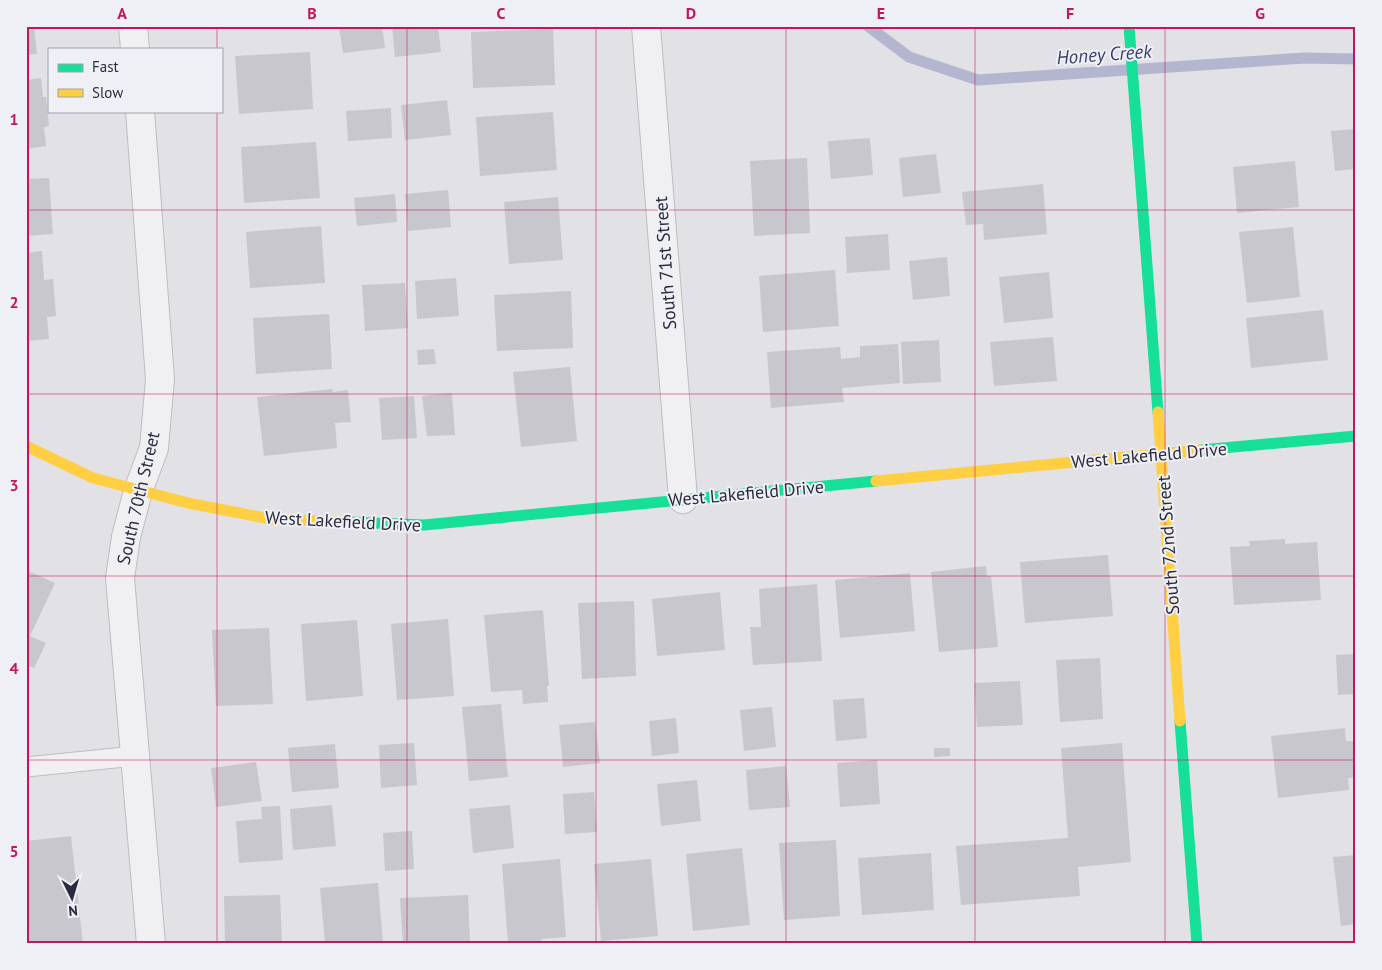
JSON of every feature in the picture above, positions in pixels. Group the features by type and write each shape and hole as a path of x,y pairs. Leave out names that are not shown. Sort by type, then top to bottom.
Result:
{"street":[{"path":"133,26 135,48"},
{"name":"South 71st Street","path":"646,26 683,499"},
{"name":"South 72nd Street","path":"1129,26 1197,944"},
{"name":"South 70th Street","path":"140,112 160,379 154,448 138,491 126,537 120,578 151,944"},
{"name":"West Lakefield Drive","path":"26,446 93,478 188,503 270,519 424,525 1356,436"}],"lane":[{"path":"26,767 135,756"}],"building":[{"path":"26,26 34,26 37,54 26,55"},
{"path":"382,26 385,48 343,53 339,27"},
{"path":"392,26 438,26 441,52 395,57"},
{"path":"553,29 555,85 473,88 471,32"},
{"path":"310,52 313,109 239,114 235,56"},
{"path":"41,78 43,97 46,97 49,126 44,127 46,146 26,149 26,80"},
{"path":"447,100 451,135 405,140 401,105"},
{"path":"391,108 392,138 348,141 346,111"},
{"path":"553,112 557,170 480,176 476,117"},
{"path":"1356,129 1356,169 1335,171 1331,131"},
{"path":"870,138 873,175 831,179 828,141"},
{"path":"316,142 320,198 244,203 241,147"},
{"path":"936,154 941,193 903,197 899,158"},
{"path":"807,158 810,233 754,236 750,161"},
{"path":"1295,161 1299,207 1237,213 1233,167"},
{"path":"49,178 53,234 26,236 26,179"},
{"path":"1043,184 1047,234 984,240 983,224 966,225 962,192"},
{"path":"448,190 451,227 408,231 405,194"},
{"path":"395,194 397,222 357,226 354,198"},
{"path":"558,197 563,260 509,264 504,202"},
{"path":"321,226 325,283 250,288 246,232"},
{"path":"1293,227 1300,297 1247,303 1239,232"},
{"path":"888,234 890,270 847,273 845,237"},
{"path":"42,251 44,280 53,279 56,316 47,317 49,339 26,341 26,253"},
{"path":"947,257 950,296 913,300 909,261"},
{"path":"835,270 839,326 763,332 759,276"},
{"path":"1049,272 1053,318 1004,323 999,277"},
{"path":"456,278 459,316 417,319 415,281"},
{"path":"405,283 408,328 365,331 362,285"},
{"path":"571,291 573,348 497,351 494,295"},
{"path":"1323,310 1328,360 1251,368 1246,318"},
{"path":"329,314 332,369 256,374 253,318"},
{"path":"1053,337 1057,381 994,386 990,342"},
{"path":"939,340 941,382 903,384 901,342"},
{"path":"898,344 900,383 842,388 844,402 771,408 767,352 840,347 841,359 860,357 860,346"},
{"path":"434,349 436,364 418,365 417,350"},
{"path":"570,367 577,441 521,447 513,372"},
{"path":"332,389 333,392 348,390 351,422 335,423 337,448 264,456 257,397"},
{"path":"452,393 455,435 427,436 422,396"},
{"path":"414,396 417,438 382,440 379,398"},
{"path":"1285,539 1285,544 1317,542 1321,600 1234,605 1230,547 1250,546 1249,541"},
{"path":"1108,555 1113,616 1025,623 1020,562"},
{"path":"986,566 987,576 991,576 998,647 939,652 931,572"},
{"path":"26,570 55,583 30,636 46,643 34,668 26,665"},
{"path":"910,573 915,631 840,638 835,580"},
{"path":"817,584 822,661 753,665 750,627 761,627 759,589"},
{"path":"720,592 725,650 657,656 652,599"},
{"path":"634,601 636,676 582,679 578,603"},
{"path":"543,610 549,686 547,686 548,702 523,704 522,690 491,692 484,615"},
{"path":"448,619 454,696 397,700 391,624"},
{"path":"357,620 363,696 306,701 301,624"},
{"path":"269,628 273,704 216,706 212,630"},
{"path":"1356,654 1356,694 1338,695 1336,655"},
{"path":"1100,658 1103,719 1060,722 1056,660"},
{"path":"1020,681 1023,725 977,727 974,683"},
{"path":"864,698 867,738 836,741 833,700"},
{"path":"501,704 508,777 469,781 462,707"},
{"path":"772,707 776,747 744,751 740,710"},
{"path":"676,718 679,753 652,756 649,721"},
{"path":"595,722 600,763 563,767 559,725"},
{"path":"1345,728 1346,741 1356,741 1356,777 1348,778 1349,790 1278,798 1271,736"},
{"path":"414,743 417,785 381,788 379,745"},
{"path":"1122,743 1131,862 1078,867 1080,896 961,905 956,846 1068,838 1061,748"},
{"path":"335,744 339,788 292,792 288,748"},
{"path":"934,748 950,748 950,756 934,757"},
{"path":"877,760 880,804 840,807 837,763"},
{"path":"256,762 262,801 216,807 211,768"},
{"path":"786,766 790,807 749,810 746,770"},
{"path":"697,780 701,821 661,826 657,784"},
{"path":"594,792 597,832 565,834 563,794"},
{"path":"332,805 336,846 293,850 290,809"},
{"path":"510,805 514,848 473,853 469,809"},
{"path":"280,806 283,860 239,863 236,821 262,819 261,807"},
{"path":"412,831 414,869 385,871 383,833"},
{"path":"71,836 83,944 26,944 26,841"},
{"path":"836,840 840,916 784,920 779,843"},
{"path":"742,848 750,925 693,931 686,854"},
{"path":"931,853 934,910 862,915 858,858"},
{"path":"1356,855 1356,924 1341,926 1333,857"},
{"path":"560,859 566,937 541,939 542,944 508,944 502,864"},
{"path":"651,859 658,936 601,941 594,864"},
{"path":"378,883 383,944 325,944 320,888"},
{"path":"280,895 282,944 225,944 224,896"},
{"path":"468,895 470,944 403,944 400,898"}],"waterway":[{"name":"Honey Creek","path":"868,26 909,57 978,80 1304,58 1356,59"}],"traffic: fast":[{"path":"1129,26 1158,412"},
{"path":"1201,450 1356,436"},
{"path":"349,522 424,525 876,481"},
{"path":"1180,721 1197,944"}],"traffic: slow":[{"path":"1158,412 1180,721"},
{"path":"26,446 93,478 188,503 270,519 349,522"},
{"path":"876,481 1201,450"}]}
